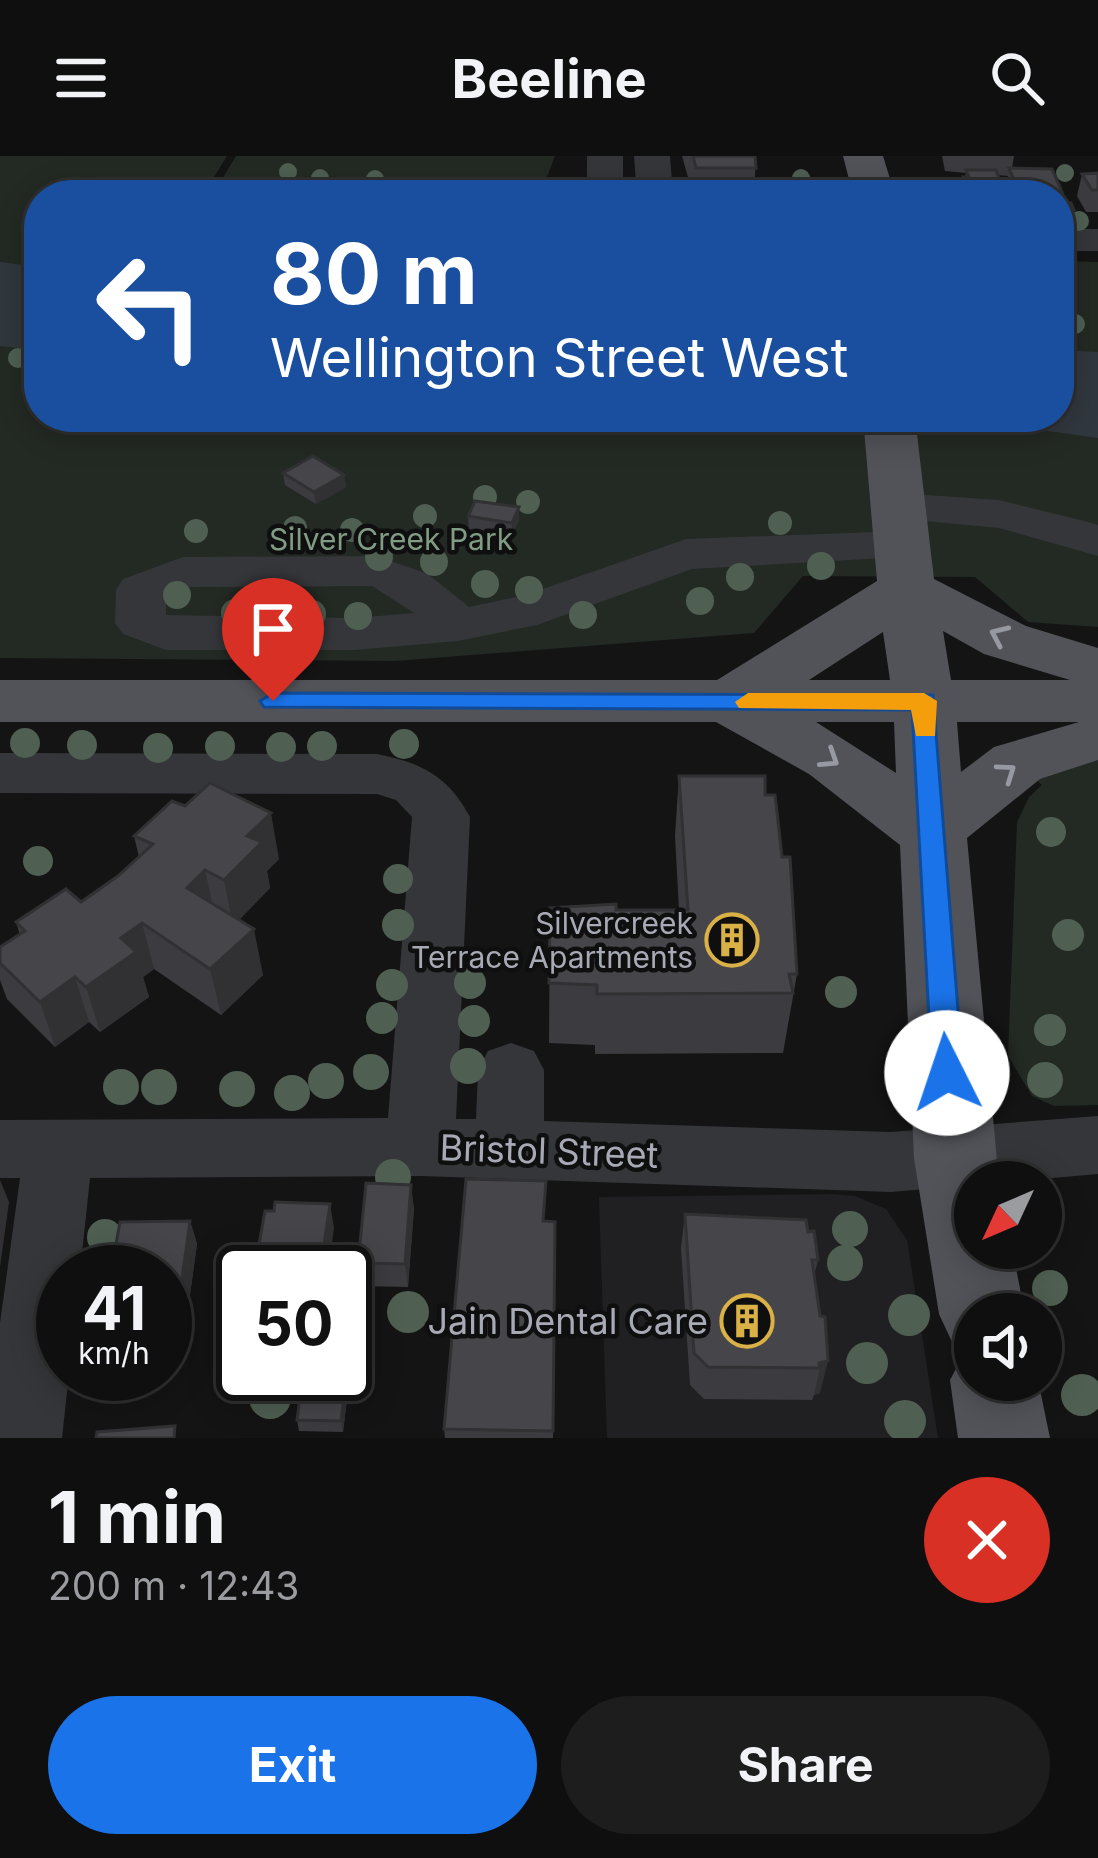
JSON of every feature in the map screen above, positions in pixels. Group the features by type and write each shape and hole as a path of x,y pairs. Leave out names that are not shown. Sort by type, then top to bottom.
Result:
{"main road":[{"path":"890,432 924,701 954,1158 978,1293"},
{"path":"902,547 1005,640 1098,668"},
{"path":"728,702 830,641 902,547"},
{"path":"0,701 1098,701"},
{"path":"728,702 832,758 929,832"},
{"path":"929,832 1017,763 1098,738"},
{"path":"998,1401 1004,1438"}],"street":[{"path":"458,625 422,592 396,576 376,571 183,572 141,590 138,615 141,623 166,634 355,634 458,625 537,609 686,554 902,547 975,508 1014,514 1098,541"},
{"path":"0,773 377,774 403,778 424,789 441,817 420,1147"},
{"path":"508,1150 511,1070"},
{"name":"Bristol Street","path":"30,1149 420,1147 891,1162 1098,1144"},
{"path":"15,1435 30,1149"}],"shaded area":[{"path":"0,262 24,265 24,348 0,346"},
{"path":"1074,351 1098,352 1098,438 1055,432 1074,432"},
{"path":"855,1196 886,1209 907,1240 938,1438 607,1438 599,1197"}],"green space":[{"name":"Silver Creek Park","path":"0,156 227,156 212,180 24,180 24,432 1074,432 1074,261 1098,262 1098,627 1028,622 975,577 803,576 754,633 396,661 0,658"},
{"name":"Silver Creek Park","path":"236,156 555,156 546,180 221,180"},
{"path":"1098,757 1098,1105 1054,1106 1032,1096 1008,1056 1017,822 1029,797 1042,785 1034,778"}],"building":[{"path":"693,156 755,156 756,168 696,168"},
{"path":"1009,168 1052,169 1057,180 1014,180"},
{"path":"966,170 996,170 1000,180 963,177 969,177"},
{"path":"1098,173 1098,190 1092,190 1082,174"},
{"path":"313,456 344,475 314,492 283,473"},
{"path":"475,501 519,507 512,523 468,516"},
{"path":"679,776 765,776 765,795 775,795 782,857 790,857 797,974 789,974 793,993 597,994 597,985 549,983 550,908 616,904 616,910 688,910"},
{"path":"210,783 271,813 247,836 262,842 224,880 205,870 187,888 254,929 210,969 142,923 121,938 136,952 86,987 75,977 40,1002 0,963 0,947 25,931 16,922 66,889 81,902 118,876 153,844 134,836 172,801 185,806"},
{"path":"466,1179 546,1181 543,1221 555,1222 553,1431 444,1429"},
{"path":"366,1183 411,1185 405,1264 372,1263 372,1245 360,1245"},
{"path":"275,1202 330,1204 324,1245 259,1245 265,1211 274,1211"},
{"name":"Jain Dental Care","path":"685,1214 806,1220 808,1232 814,1231 818,1260 812,1260 820,1316 825,1317 828,1361 819,1363 820,1368 708,1367 694,1353"},
{"path":"190,1221 187,1245 116,1245 120,1222"},
{"path":"299,1401 343,1401 341,1421 297,1420"},
{"path":"175,1426 174,1438 96,1438 97,1432"}],"slow traffic":[{"path":"748,702 924,701 925,730"}],"place":[{"name":"Silvercreek Terrace Apartments","path":"732,940"},
{"name":"Jain Dental Care","path":"747,1321"}],"route":[{"path":"273,701 924,701 947,1073"}]}
